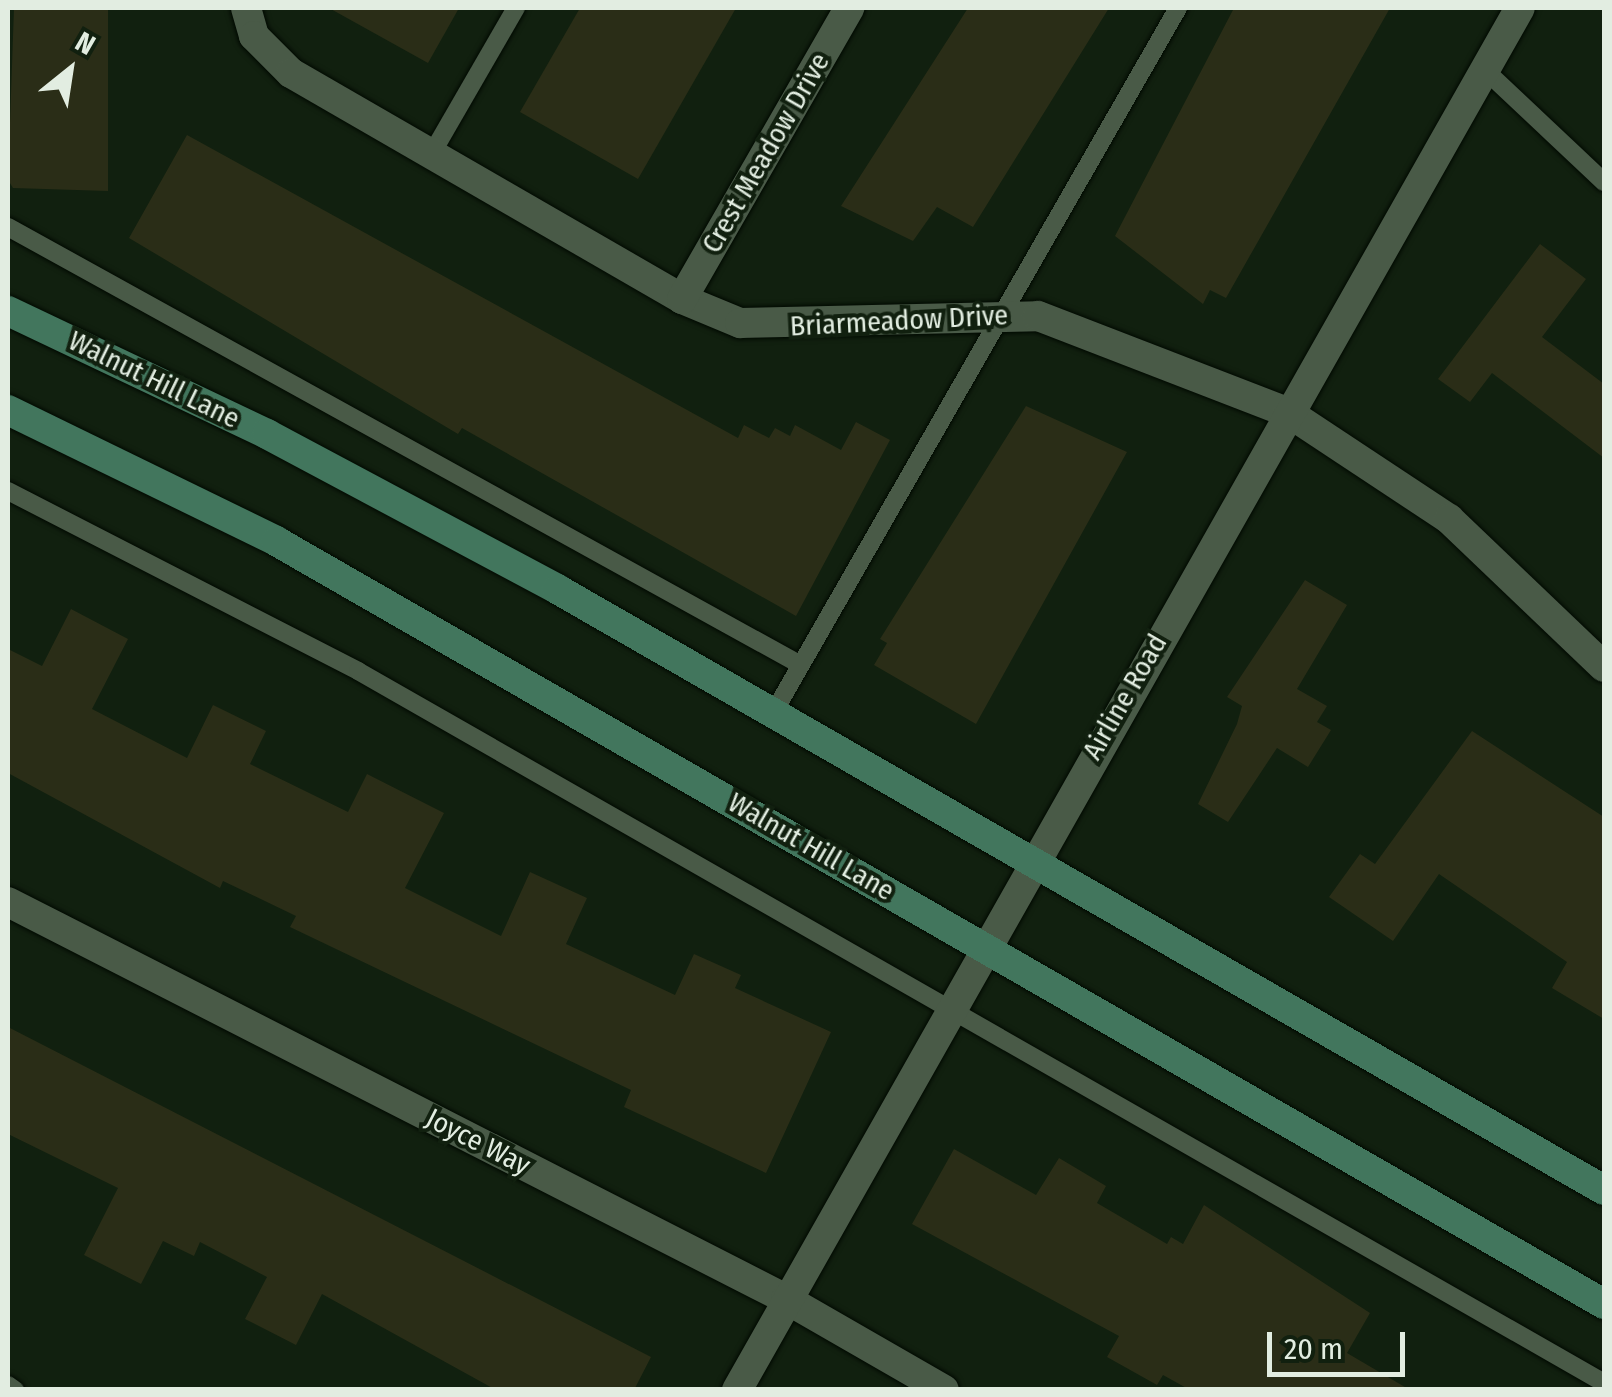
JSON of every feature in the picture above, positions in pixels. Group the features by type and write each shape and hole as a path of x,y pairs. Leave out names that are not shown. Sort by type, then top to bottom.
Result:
{"main road":[{"name":"Walnut Hill Lane","path":"8,311 266,434 1030,862 1604,1190"},
{"name":"Walnut Hill Lane","path":"8,410 276,541 1604,1304"}],"street":[{"name":"Briarmeadow Drive","path":"246,8 269,56 431,155 682,299 740,323 790,328 1002,315 1110,338 1289,413 1450,519 1604,667"},
{"name":"Crest Meadow Drive","path":"682,299 849,8"},
{"name":"Airline Road","path":"736,1390 1030,862 1520,8"},
{"name":"Joyce Way","path":"8,902 786,1299 944,1390"}],"lane":[{"path":"431,155 516,8"},
{"path":"771,718 1178,8"},
{"path":"1484,69 1604,182"},
{"path":"8,227 799,664"},
{"path":"8,491 358,671 1604,1383"},
{"path":"8,1385 15,1390"}],"building":[{"path":"14,8 108,10 108,191 13,188 8,180"},
{"path":"329,8 459,8 428,63"},
{"path":"580,8 736,8 638,179 520,112"},
{"path":"968,8 1109,8 973,227 937,207 913,241 841,206"},
{"path":"1234,8 1390,8 1226,298 1210,290 1203,304 1115,236"},
{"path":"187,135 738,438 744,425 769,438 775,428 790,436 795,425 841,450 856,422 890,440 796,616 462,428 458,434 129,238"},
{"path":"1540,244 1586,279 1542,337 1604,384 1604,458 1492,373 1470,402 1438,379"},
{"path":"1026,406 1127,452 976,724 874,665 887,643 880,639"},
{"path":"1305,580 1347,605 1297,689 1327,706 1317,722 1331,730 1308,767 1277,748 1228,822 1198,804 1242,706 1227,697"},
{"path":"71,609 128,639 92,709 187,758 213,705 266,731 250,764 348,812 367,774 444,813 405,888 501,936 530,872 587,898 566,944 675,995 694,954 741,975 735,988 831,1032 766,1173 624,1107 631,1090 290,927 296,916 223,881 220,888 8,773 8,649 42,666"},
{"path":"1472,731 1604,817 1604,1019 1552,988 1567,962 1439,874 1393,941 1329,897 1360,854 1375,864"},
{"path":"8,1027 651,1357 634,1390 496,1390 322,1294 296,1345 245,1319 267,1277 200,1242 194,1256 163,1241 141,1284 84,1255 118,1188 8,1134"},
{"path":"954,1149 1036,1195 1059,1158 1106,1186 1097,1203 1167,1244 1171,1237 1183,1244 1204,1205 1370,1313 1347,1353 1410,1390 1190,1390 1163,1375 1157,1385 1107,1357 1119,1336 912,1224"}]}
